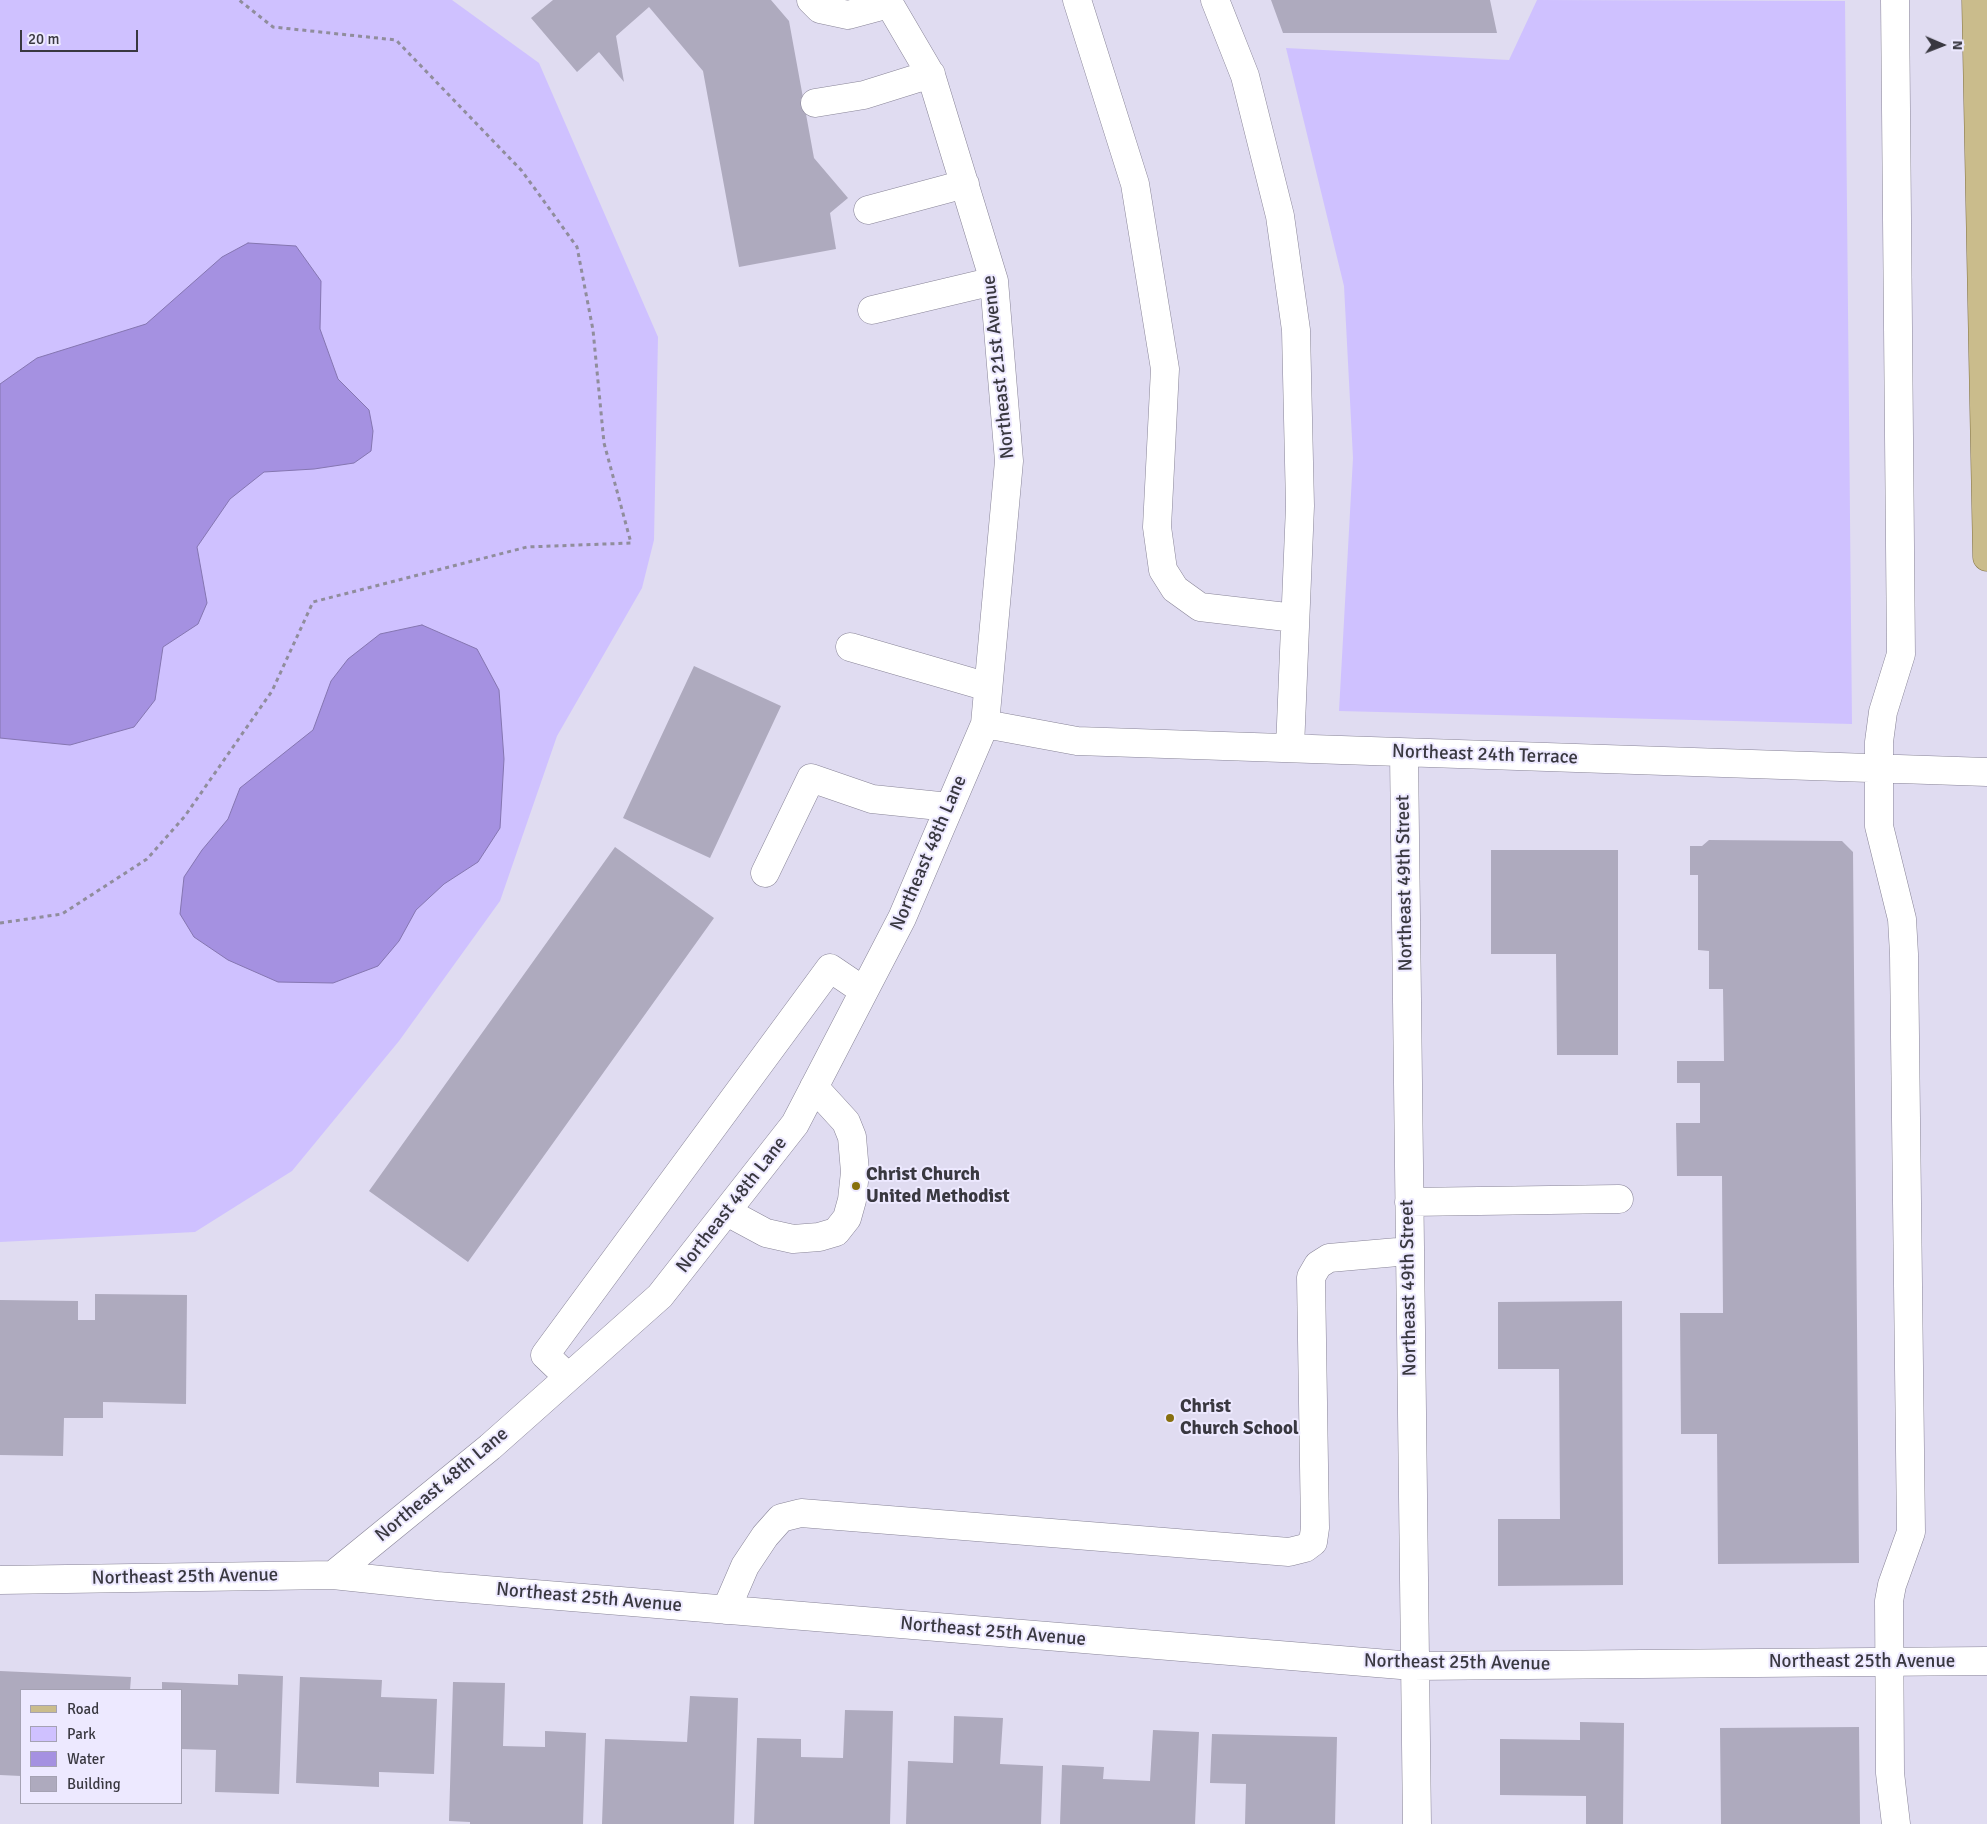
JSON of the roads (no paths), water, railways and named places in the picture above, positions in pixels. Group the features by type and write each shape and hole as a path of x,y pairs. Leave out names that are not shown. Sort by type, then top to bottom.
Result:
{"main road":[{"path":"1976,0 1987,557"}],"street":[{"path":"811,0 820,9 848,15 888,2"},
{"path":"1077,0 1135,184 1164,369 1157,527 1163,570 1175,589 1200,607 1295,618"},
{"path":"1215,0 1245,76 1280,216 1296,330 1300,506 1290,748"},
{"path":"1895,0 1901,654 1883,712 1879,768 1879,826 1902,919 1905,974 1911,1532 1892,1585 1889,1601 1890,1773 1896,1824"},
{"name":"Northeast 21st Avenue","path":"888,2 931,74 994,281 1010,461 985,724"},
{"path":"815,103 864,95 931,74"},
{"path":"868,210 965,184"},
{"path":"872,310 994,281"},
{"path":"850,647 988,687"},
{"name":"Northeast 24th Terrace","path":"985,724 1077,741 1987,772"},
{"name":"Northeast 48th Lane","path":"333,1575 490,1447 660,1296 795,1124 902,918 985,724"},
{"name":"Northeast 49th Street","path":"1404,753 1416,1824"},
{"path":"765,873 811,778 872,799 949,807"},
{"path":"568,1377 545,1355 830,968 864,991"},
{"path":"727,1212 766,1233 793,1239 819,1237 836,1232 847,1218 852,1200 855,1172 852,1137 846,1122 814,1087"},
{"path":"1408,1202 1620,1199"},
{"path":"726,1610 745,1566 765,1536 781,1518 801,1513 1289,1552 1304,1548 1313,1542 1315,1528 1311,1277 1318,1266 1329,1258 1409,1251"},
{"name":"Northeast 25th Avenue","path":"0,1580 333,1575 437,1586 1414,1666 1987,1661"}],"water":[{"path":"248,243 296,246 321,281 320,329 338,379 369,410 373,431 371,451 354,463 314,469 264,472 230,499 197,547 207,603 198,624 163,647 155,700 134,727 70,745 0,738 0,384 37,358 146,324 222,257"},
{"path":"422,625 477,649 499,690 504,759 500,828 478,862 444,884 416,910 399,941 378,966 333,983 278,982 228,960 194,937 180,914 184,877 202,850 228,819 240,788 313,730 331,681 348,659 380,634"}],"place":[{"name":"Christ Church United Methodist","path":"856,1186"},
{"name":"Christ Church School","path":"1170,1418"}]}
